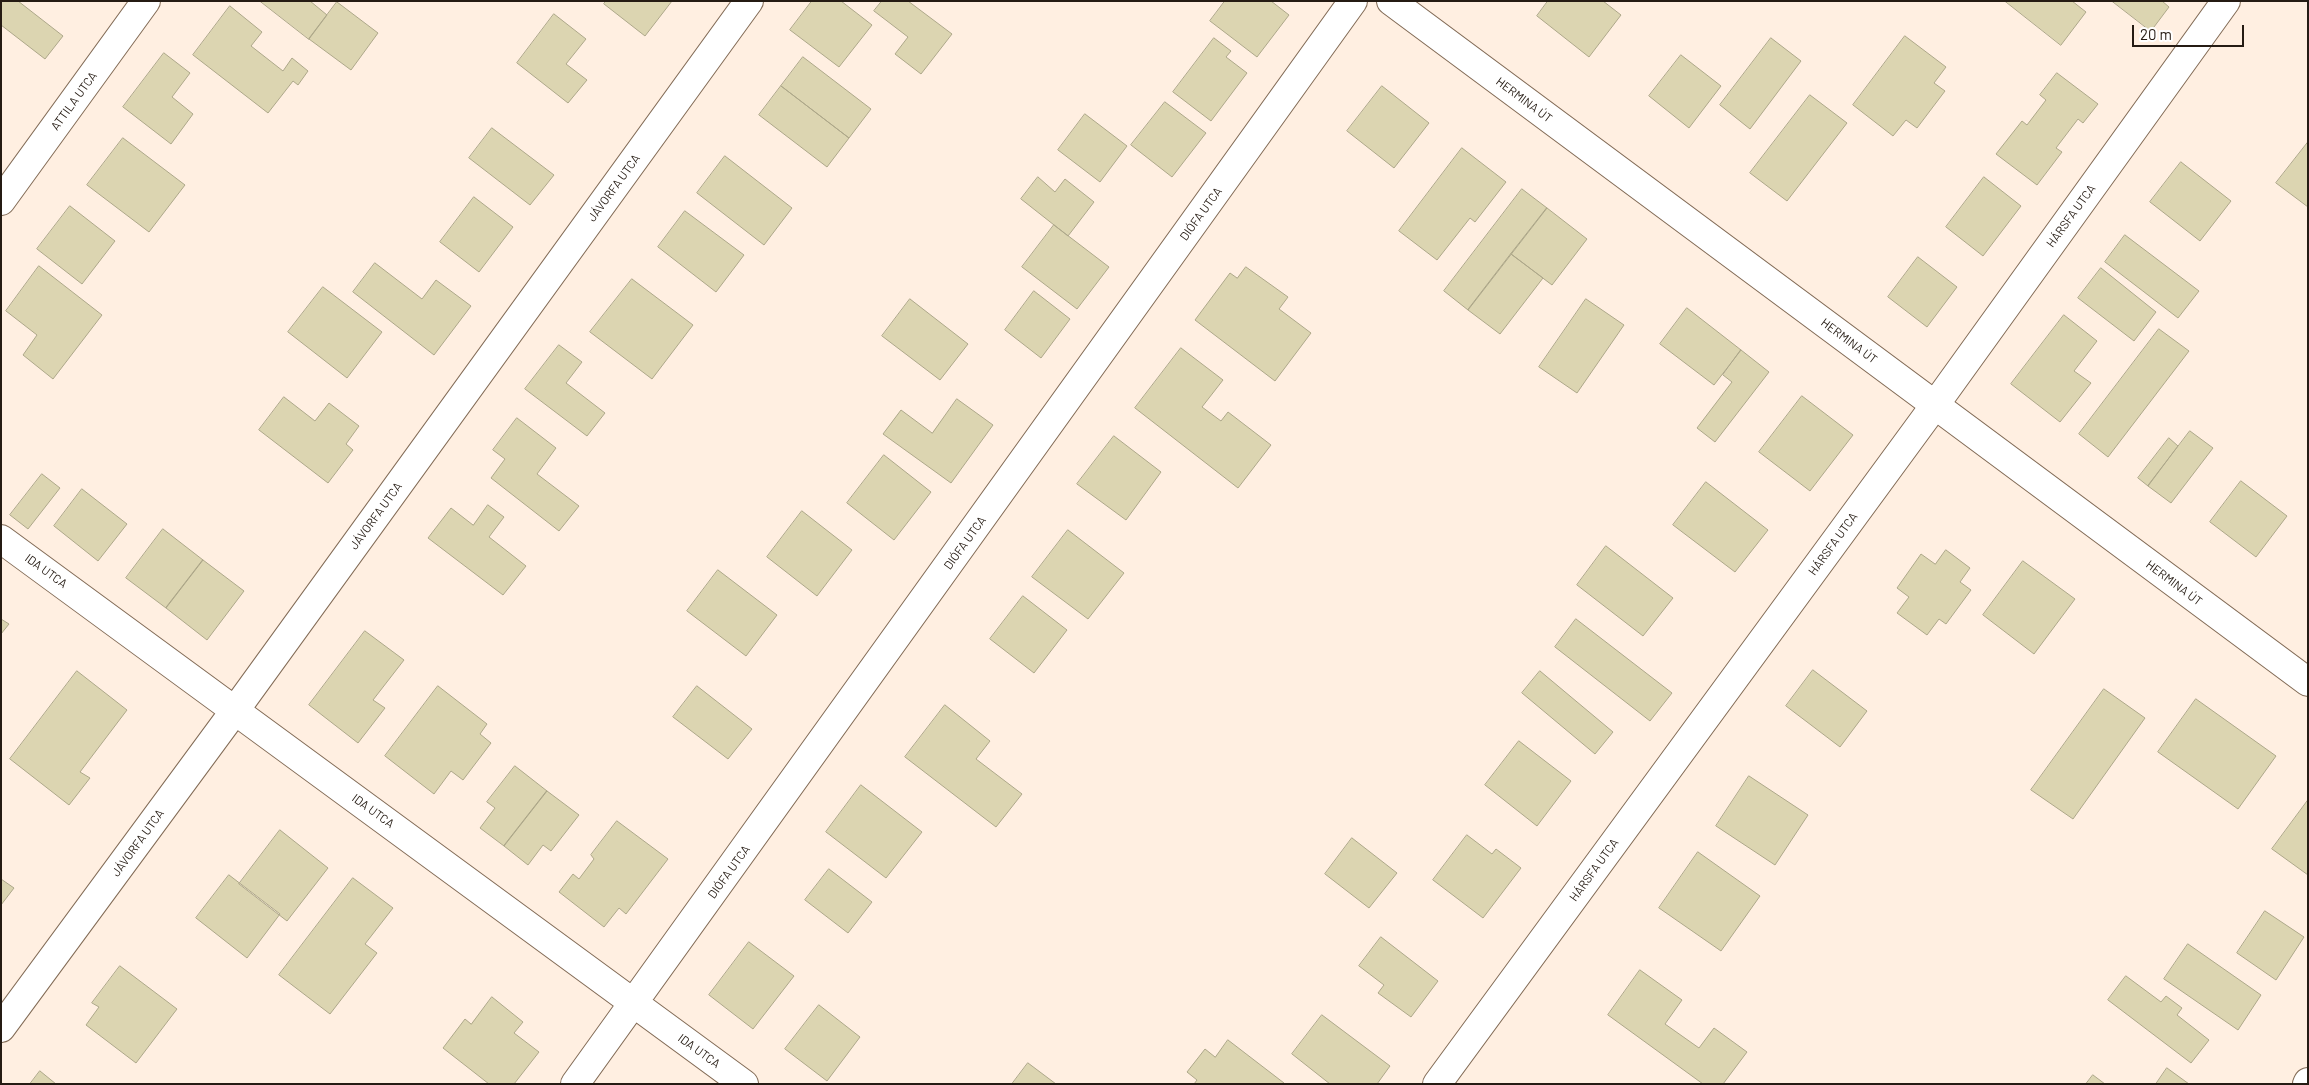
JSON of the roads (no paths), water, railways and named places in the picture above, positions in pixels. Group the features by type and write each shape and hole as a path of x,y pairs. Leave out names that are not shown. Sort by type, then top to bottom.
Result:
{"street":[{"name":"ATTILA UTCA","path":"1,201 146,1"},
{"name":"JÁVORFA UTCA","path":"1,1028 236,709 750,1"},
{"name":"DIÓFA UTCA","path":"575,1084 1353,1"},
{"name":"HERMINA ÚT","path":"1391,1 2308,682"},
{"name":"HÁRSFA UTCA","path":"1437,1084 1935,405 2226,1"},
{"name":"IDA UTCA","path":"1,539 236,709 744,1084"}]}
